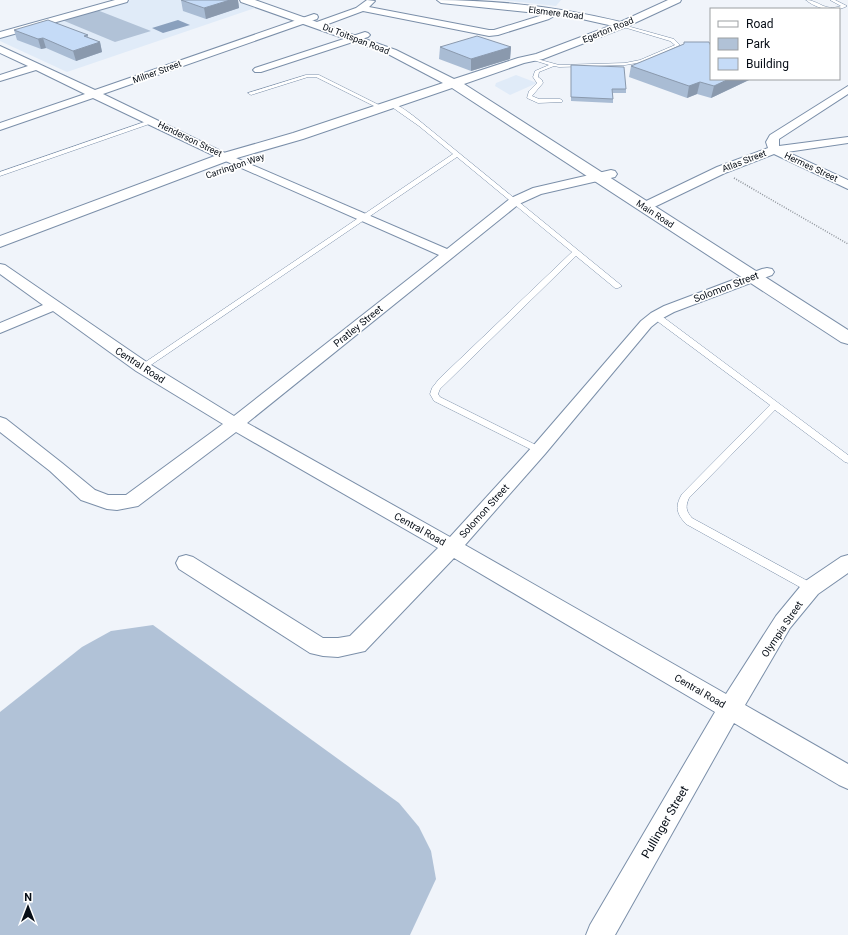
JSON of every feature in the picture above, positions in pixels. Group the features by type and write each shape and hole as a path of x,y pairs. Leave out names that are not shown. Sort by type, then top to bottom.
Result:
{"street":[{"path":"0,35 124,0"},
{"name":"Du Toitspan Road","path":"245,0 316,21"},
{"name":"Du Toitspan Road","path":"261,0 361,37 463,84"},
{"path":"362,8 371,0"},
{"name":"Elsmere Road","path":"441,0 581,15 622,25"},
{"name":"Egerton Road","path":"463,84 532,63 536,58 622,25 676,0"},
{"path":"362,8 493,33 546,17 555,12"},
{"name":"Milner Street","path":"0,127 316,21 362,8"},
{"path":"258,70 361,37"},
{"name":"Henderson Street","path":"0,49 153,121 225,157 448,254"},
{"path":"0,78 36,67"},
{"name":"Carrington Way","path":"0,242 225,157 298,136 463,84"},
{"name":"Main Road","path":"463,84 760,275 848,338"},
{"name":"Atlas Street","path":"649,204 721,170 774,150 772,142 774,137 848,88"},
{"name":"Carrington Way","path":"0,256 241,163 305,144 391,107"},
{"path":"774,150 848,140"},
{"name":"Hermes Street","path":"774,150 848,185"},
{"name":"Pratley Street","path":"0,423 56,467 88,495 107,502 117,503 131,501 235,424 515,201 537,191 605,175"},
{"name":"Central Road","path":"0,268 52,306 142,367 235,424 452,547 848,777"},
{"name":"Main Road","path":"760,275 848,325"},
{"name":"Solomon Street","path":"186,563 318,646 344,648 357,644 452,547 539,450 640,330 656,316 674,307 760,275"},
{"path":"0,328 52,306"},
{"name":"Olympia Street","path":"730,708 783,622 811,588 848,563"},
{"name":"Pullinger Street","path":"600,935 730,708"}],"lane":[{"path":"808,0 812,4 829,8 840,8 845,6 832,0"},
{"path":"536,58 553,65 565,67 634,63 662,53 678,45 672,40 622,25"},
{"path":"553,65 537,71 535,77 540,80 540,83 530,93 529,97 538,100 560,101"},
{"path":"251,93 308,76 317,76 391,107 457,154 515,201 575,253 618,286"},
{"path":"0,174 153,121"},
{"path":"142,367 365,218 457,154"},
{"path":"539,450 437,399 434,394 436,388 442,381 575,253"},
{"path":"656,316 848,460"},
{"path":"774,405 685,496 680,505 682,513 689,521 811,588"}],"path":[{"path":"721,170 848,244"}],"shaded area":[{"path":"131,0 231,0 255,8 67,72 0,41 0,37"},
{"path":"502,0 561,0 556,6"},
{"path":"178,20 190,25 163,33 152,28"},
{"path":"516,75 537,83 510,95 495,86 496,83"}],"green space":[{"path":"97,10 151,31 115,42 62,20"},
{"path":"153,625 399,803 419,827 431,851 436,879 410,935 0,935 0,712 82,647 111,631"}],"building":[{"path":"181,0 230,0 204,8"},
{"path":"48,20 88,35 84,36 100,42 73,51 43,38 38,39 14,30"},
{"path":"477,36 511,47 471,59 440,47"},
{"path":"684,42 709,42 710,80 727,80 714,86 700,82 689,86 631,66 684,44"},
{"path":"571,65 624,67 626,89 612,89 613,99 571,97"}]}
